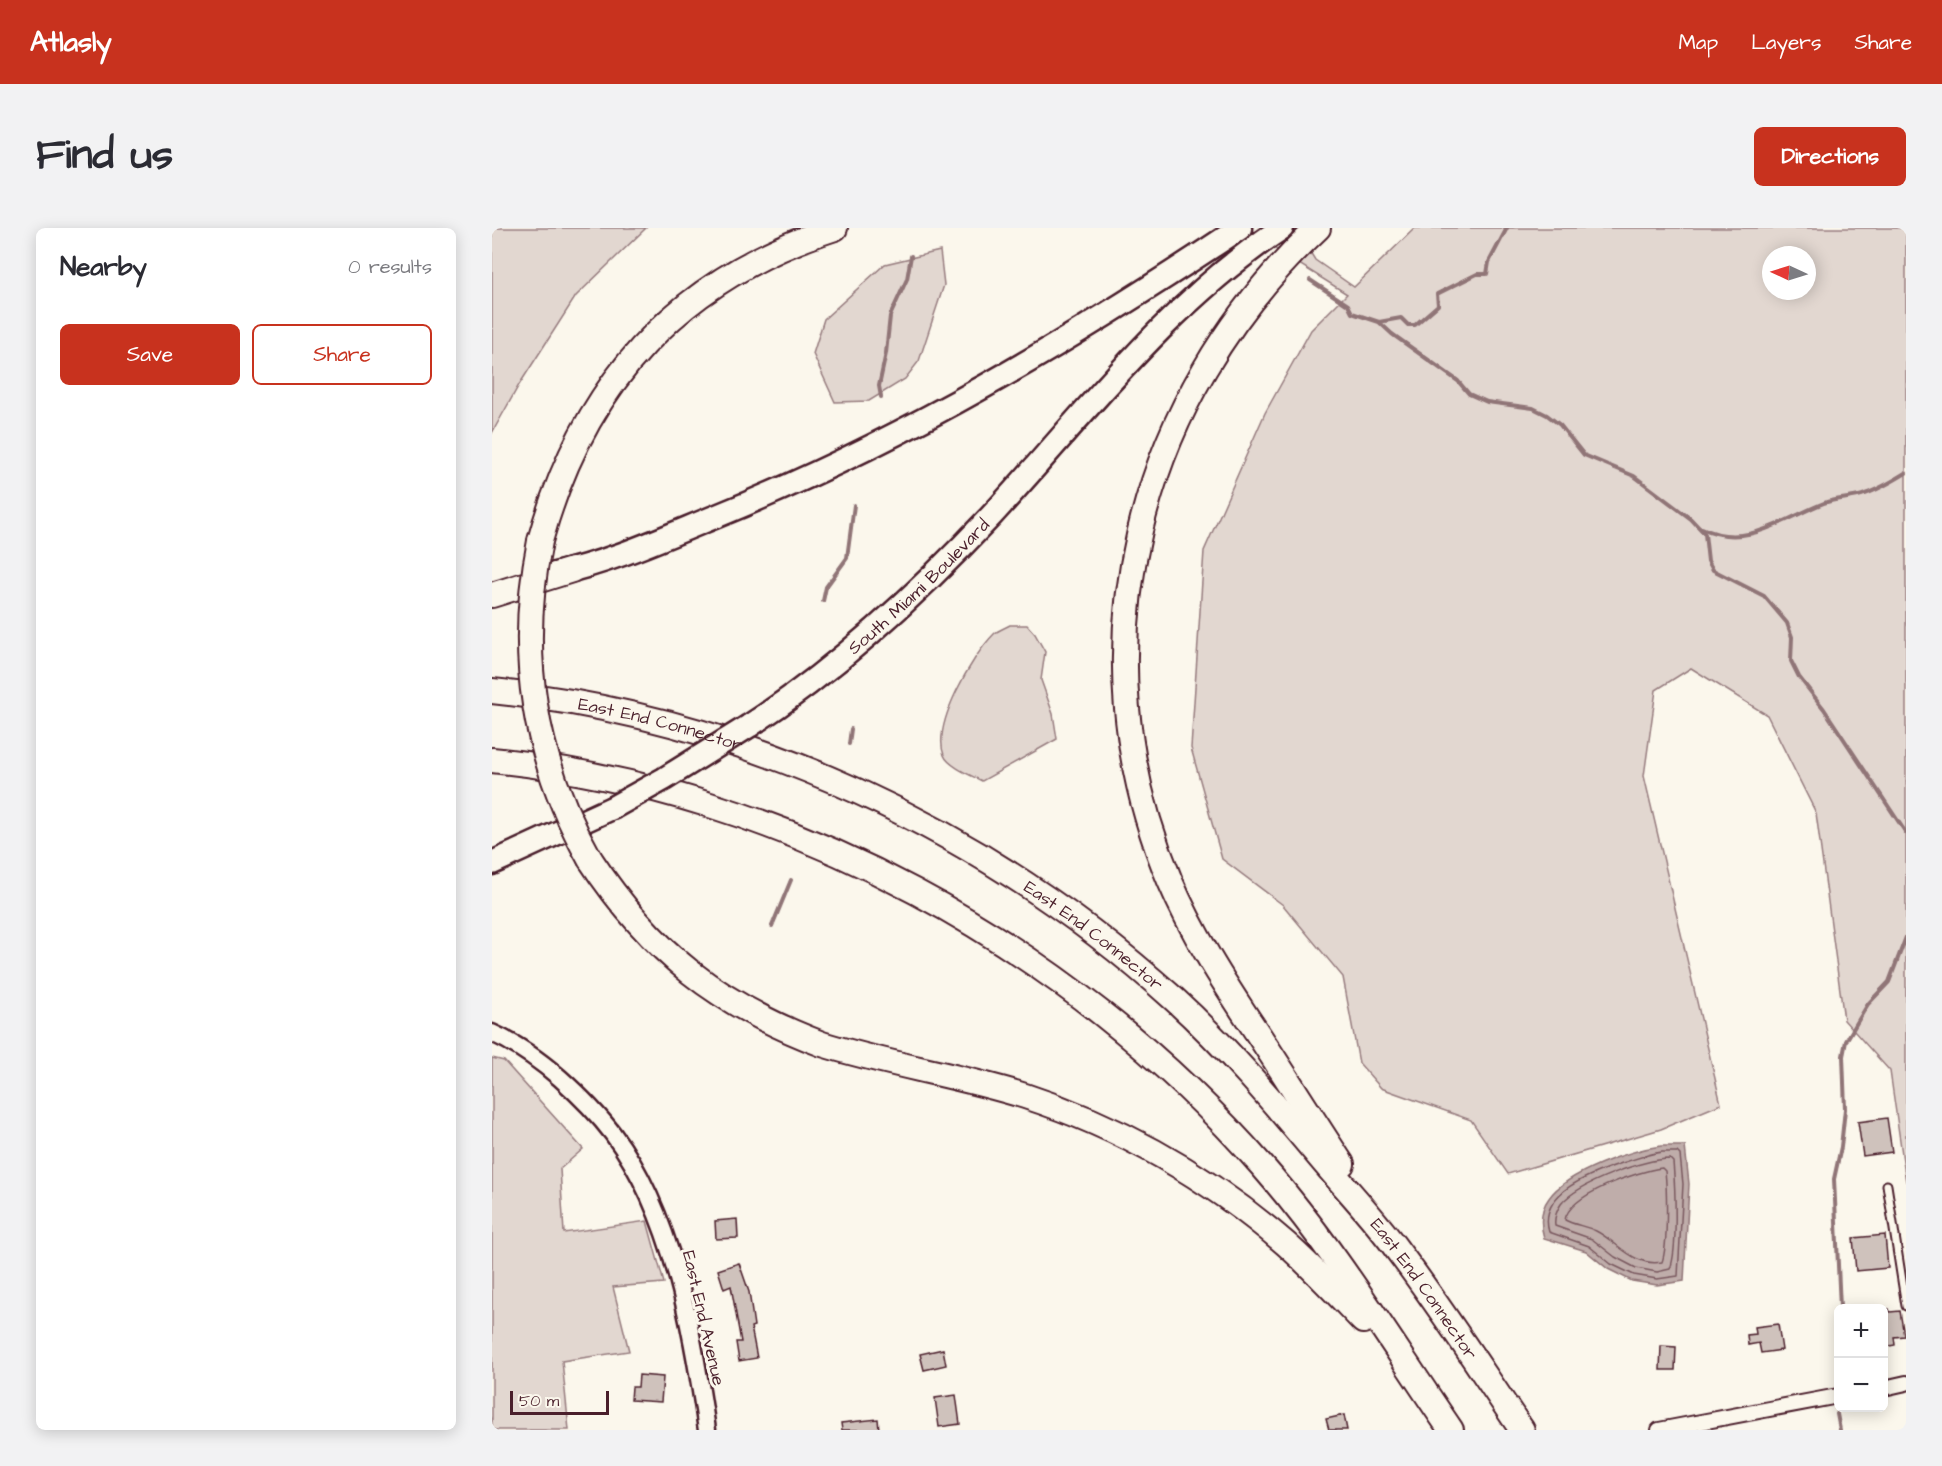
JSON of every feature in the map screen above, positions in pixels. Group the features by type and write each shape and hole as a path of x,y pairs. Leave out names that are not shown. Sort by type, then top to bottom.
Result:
{"highway":[{"path":"835,228 778,249 724,279 678,313 635,354 599,402 569,456 557,484 540,541 530,601 529,651 532,691 539,731 553,779 576,835 608,886 645,932 690,974 740,1007 794,1034 822,1044 997,1088 1054,1107 1137,1143 1190,1172 1240,1206 1286,1244 1330,1286 1416,1378"},
{"path":"492,596 639,547 742,506 906,431 1064,342 1240,228"},
{"name":"South Miami Boulevard","path":"492,863 612,808 664,779 749,726 815,679 907,599 992,515 1154,335 1213,281 1282,228"},
{"path":"1318,228 1281,264 1242,310 1194,386 1168,441 1148,497 1130,586 1125,646 1127,707 1135,766 1149,825 1182,909 1226,988 1397,1249"},
{"path":"492,588 572,570"},
{"name":"East End Connector","path":"492,692 579,704 639,716 756,750 814,772 870,796 979,854 1081,922 1175,1000 1220,1043 1261,1088 1397,1249 1520,1426"},
{"path":"492,760 567,771 624,783 735,814 842,856 895,881 1006,945 1092,1005 1181,1081 1223,1123 1300,1211 1451,1430"}],"street":[{"name":"East End Avenue","path":"492,1033 525,1052 573,1090 612,1134 637,1173 667,1245 680,1288 695,1356 707,1430"},
{"path":"1888,1387 1906,1383"},
{"path":"1659,1430 1834,1397"}],"lane":[{"path":"1887,1185 1906,1306"}],"shaded area":[{"path":"492,228 646,228 576,296 519,385 492,433"},
{"path":"1415,228 1906,228 1906,1182 1890,1071 1844,1020 1816,813 1767,715 1691,668 1656,690 1644,776 1721,1104 1661,1129 1508,1174 1471,1120 1381,1088 1359,1063 1343,977 1283,905 1222,859 1191,748 1204,551 1265,413 1311,330 1347,294 1272,247 1296,229 1315,260 1354,287"},
{"path":"940,251 944,285 919,361 905,379 869,401 835,402 813,354 824,319 885,264"},
{"path":"1010,625 1027,625 1045,652 1041,680 1053,714 1057,739 982,781 946,759 942,742 944,727 956,691 975,658 994,634"},
{"path":"492,1058 504,1061 583,1149 560,1169 564,1233 647,1221 664,1283 613,1287 629,1351 562,1361 569,1430 492,1430"}],"water":[{"path":"1661,1146 1685,1146 1689,1184 1684,1281 1657,1285 1632,1281 1608,1269 1586,1251 1544,1238 1542,1212 1549,1198 1558,1188 1584,1171 1617,1157"}],"building":[{"path":"1887,1118 1892,1152 1863,1156 1858,1122"},
{"path":"737,1219 738,1238 716,1239 715,1221"},
{"path":"1885,1235 1888,1268 1856,1271 1853,1238"},
{"path":"739,1263 749,1292 754,1326 751,1327 757,1358 739,1361 736,1342 741,1342 731,1286 724,1289 718,1270"},
{"path":"1888,1309 1890,1312 1900,1311 1904,1336 1894,1337 1895,1345 1888,1346"},
{"path":"1778,1324 1782,1350 1761,1353 1759,1343 1748,1345 1747,1335 1756,1334 1755,1327"},
{"path":"1661,1346 1676,1347 1675,1370 1660,1370"},
{"path":"943,1349 946,1365 924,1370 920,1354"},
{"path":"639,1375 663,1377 661,1402 631,1400 632,1387 638,1387"},
{"path":"956,1395 960,1424 939,1427 935,1398"},
{"path":"1344,1415 1347,1430 1329,1430 1326,1419"},
{"path":"878,1419 879,1430 842,1430 841,1423"}],"waterway":[{"path":"1379,322 1401,318 1408,325 1415,325 1438,305 1437,294 1477,274 1487,274 1489,262 1507,228"},
{"path":"881,397 879,386 890,316 907,279 911,256"},
{"path":"1310,280 1348,305 1352,313 1379,322 1392,334 1458,381 1469,394 1487,402 1533,408 1547,415 1560,425 1584,455 1634,476 1691,519 1705,534 1708,561 1713,570 1764,596 1787,623 1792,637 1791,661 1799,677 1824,709 1906,833"},
{"path":"1702,528 1718,534 1750,534 1824,503 1871,492 1906,473"},
{"path":"823,601 826,587 847,558 854,505"},
{"path":"849,744 851,729"},
{"path":"772,926 791,880"},
{"path":"1840,1304 1834,1179 1841,1147 1845,1109 1843,1056 1846,1041 1868,1004 1889,982 1906,937"},
{"path":"1837,1414 1840,1430"}]}
